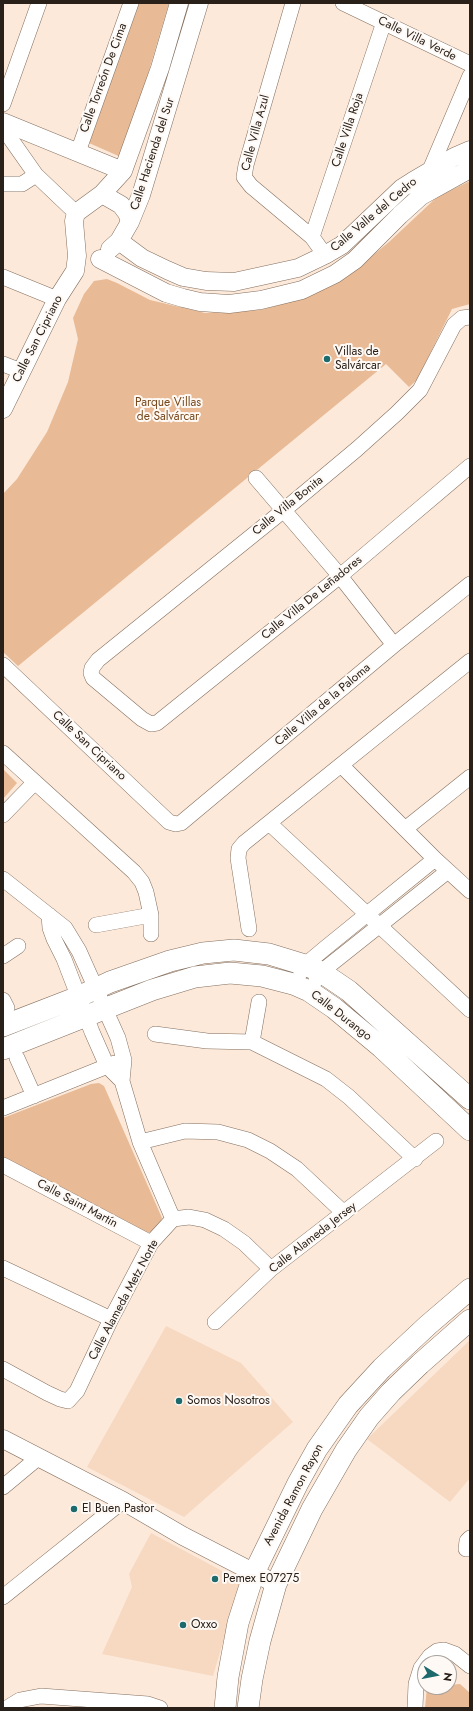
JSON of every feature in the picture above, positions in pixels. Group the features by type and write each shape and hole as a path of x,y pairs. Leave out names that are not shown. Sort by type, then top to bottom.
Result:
{"main road":[{"name":"Calle Durango","path":"4,1011 87,993 170,960 203,953 234,950 269,954 313,968 349,991 470,1099"},
{"name":"Calle Durango","path":"10,1054 86,1016 152,990 202,976 230,973 262,976 301,987 334,1008 381,1047 470,1130"},
{"name":"Avenida Ramon Rayon","path":"225,1708 228,1677 238,1623 254,1573 298,1483 317,1449 348,1406 382,1368 428,1325 470,1289"},
{"name":"Avenida Ramon Rayon","path":"248,1708 260,1641 276,1584 312,1509 346,1450 369,1417 391,1392 420,1364 470,1320"}],"street":[{"path":"3,104 39,3"},
{"name":"Calle Torreón De Cima","path":"78,152 131,3"},
{"name":"Calle Hacienda del Sur","path":"76,213 102,194 124,171 160,68 179,3"},
{"name":"Calle Hacienda del Sur","path":"76,271 100,259 119,241 130,222 141,195 199,3"},
{"name":"Calle Villa Azul","path":"293,3 244,176 251,186 312,237 325,255"},
{"name":"Calle Villa Verde","path":"343,3 470,64"},
{"name":"Calle Villa Roja","path":"312,237 384,22"},
{"path":"421,196 429,171 470,76"},
{"path":"3,122 124,171"},
{"path":"3,128 36,175 76,213 74,221 77,256 76,271"},
{"name":"Calle Valle del Cedro","path":"119,241 142,258 167,270 183,277 206,281 234,282 298,268 325,255 342,244 402,188 429,171 470,150"},
{"name":"Calle Valle del Cedro","path":"100,259 166,293 183,298 200,302 229,304 261,300 302,290 335,274 355,260 421,196 470,169"},
{"path":"3,184 22,184 36,175"},
{"path":"102,194 120,205 127,213 130,222"},
{"name":"Calle San Cipriano","path":"3,409 57,299 76,271"},
{"path":"3,277 57,299"},
{"name":"Calle Villa Bonita","path":"151,724 142,719 97,683 91,673 92,668 98,660 284,510 397,413 420,390 454,325 466,317"},
{"path":"3,364 21,371"},
{"name":"Calle Villa De Leñadores","path":"151,724 161,720 340,576 470,466"},
{"path":"256,478 340,576 394,645"},
{"name":"Calle Villa de la Paloma","path":"176,824 184,821 394,645 470,584"},
{"path":"249,929 238,858 239,849 244,843 470,661"},
{"name":"Calle San Cipriano","path":"3,665 169,822 176,824"},
{"path":"3,753 134,872 142,882 146,892 151,915 151,934"},
{"path":"342,765 435,859 470,891"},
{"path":"405,829 470,777"},
{"path":"3,816 34,782"},
{"path":"269,823 470,1010"},
{"path":"301,987 313,968 366,914 435,859"},
{"path":"313,968 379,926 448,871"},
{"path":"3,879 65,928 80,951 87,993 86,1016 107,1066 122,1081"},
{"path":"49,915 54,939 64,959 87,993 106,1009 118,1038 124,1060 122,1081 140,1142 173,1219 189,1217 205,1220 224,1229 244,1243 271,1269"},
{"path":"96,925 151,915"},
{"path":"3,956 18,946"},
{"path":"64,959 80,951"},
{"path":"252,1042 259,1002"},
{"path":"155,1034 207,1040 252,1042 326,1079 349,1096 415,1159"},
{"path":"10,1054 34,1096"},
{"path":"3,1108 124,1060"},
{"path":"140,1142 185,1131 218,1132 248,1140 270,1151 297,1169 344,1213"},
{"name":"Calle Alameda Jersey","path":"215,1322 271,1269 415,1159 436,1141"},
{"name":"Calle Saint Martín","path":"3,1165 151,1243"},
{"name":"Calle Alameda Metz Norte","path":"3,1369 47,1393 68,1401 76,1391 111,1319 151,1243 173,1219"},
{"path":"3,1268 111,1319"},
{"path":"3,1439 123,1501 183,1536 276,1584"},
{"path":"3,1487 39,1457"},
{"path":"3,1597 123,1501"},
{"path":"415,1708 416,1684 420,1668 430,1656 444,1650 454,1654 469,1664"},
{"path":"7,1708 20,1700 41,1696 148,1704 160,1708"}],"shaded area":[{"path":"166,1326 241,1363 293,1422 184,1517 87,1467"},
{"path":"470,1340 470,1478 450,1502 367,1439"},
{"path":"151,1533 241,1581 213,1676 102,1654 132,1587 129,1574"}],"green space":[{"path":"139,3 169,3 123,158 89,143"},
{"name":"Parque Villas de Salvárcar","path":"470,181 470,304 452,309 417,380 409,387 386,364 18,666 3,652 3,494 17,479 47,432 68,382 78,339 73,318 84,294 94,281 107,279 150,300 205,313 261,310 308,297 345,278 389,242 437,197"},
{"path":"3,769 17,783 3,799"},
{"path":"99,1083 104,1086 162,1218 160,1224 153,1232 146,1233 3,1160 3,1118 91,1084"},
{"path":"457,1684 460,1684 470,1693 470,1708 425,1708 426,1695 457,1695"}],"place":[{"name":"Villas de Salvárcar","path":"327,359"},
{"name":"Somos Nosotros","path":"179,1401"},
{"name":"El Buen Pastor","path":"74,1509"},
{"name":"Pemex E07275","path":"215,1579"},
{"name":"Oxxo","path":"183,1625"}]}
